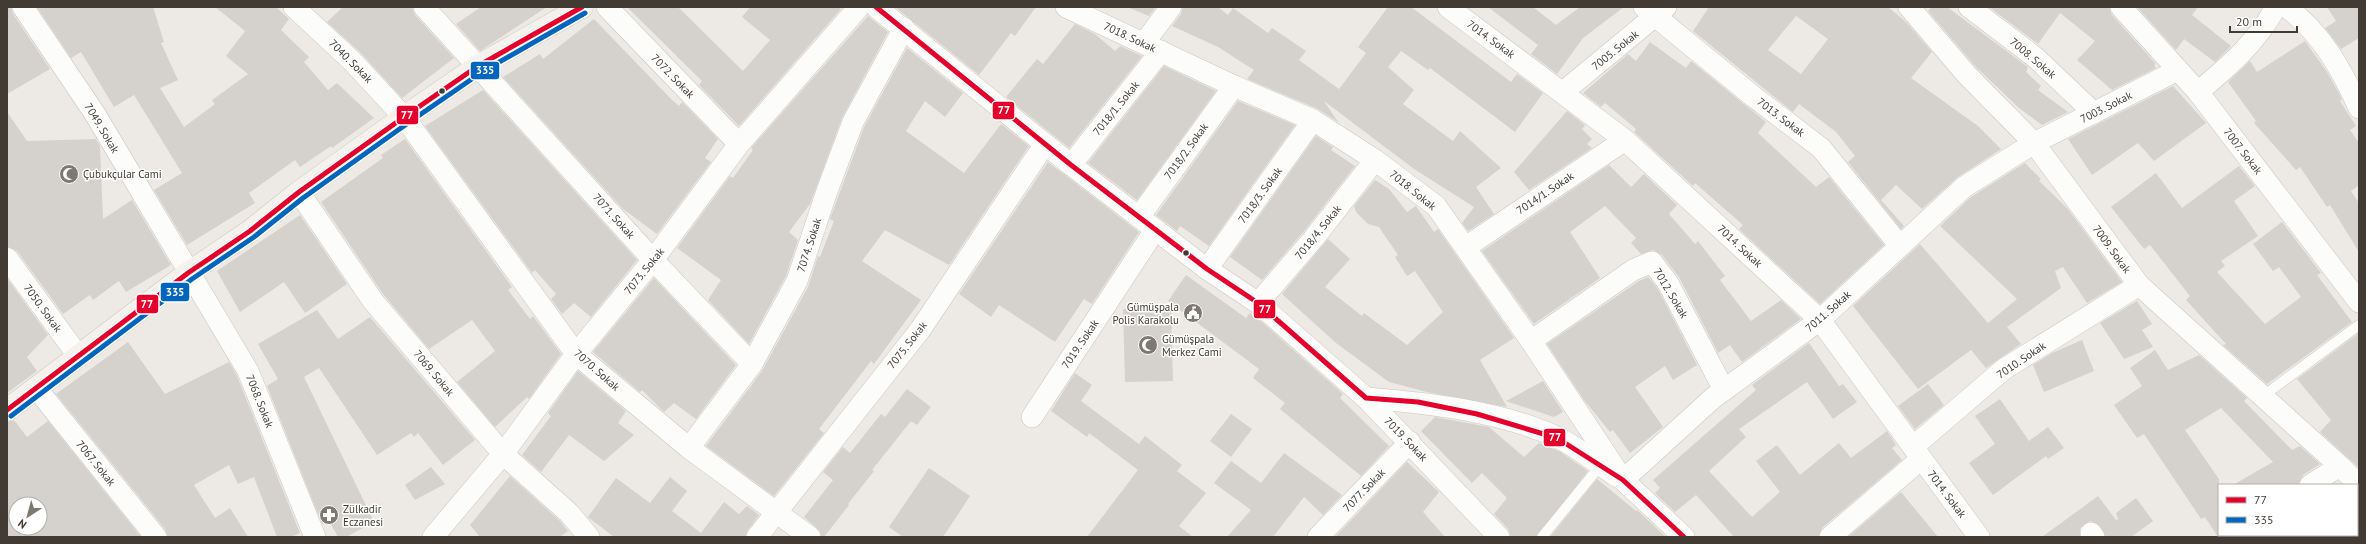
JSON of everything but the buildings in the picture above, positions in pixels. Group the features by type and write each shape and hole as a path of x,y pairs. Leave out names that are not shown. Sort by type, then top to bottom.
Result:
{"main road":[{"path":"7,410 37,389 188,273 250,230 299,192 404,117 478,66 572,9"}],"street":[{"name":"7049. Sokak","path":"23,7 95,114 188,273"},
{"name":"7040. Sokak","path":"294,7 352,60 404,117"},
{"name":"7071. Sokak","path":"424,7 654,260 752,364"},
{"name":"7072. Sokak","path":"607,7 739,144"},
{"name":"7073. Sokak","path":"433,537 503,454 576,354 654,260 739,144 859,7"},
{"name":"7019. Sokak","path":"876,7 904,28 1071,165 1207,269 1258,303 1366,398 1410,442 1498,537"},
{"name":"7018. Sokak","path":"1066,7 1234,86 1313,120 1375,160 1436,206 1531,341 1623,480 1684,537"},
{"name":"7018/1. Sokak","path":"1071,165 1153,47 1171,7"},
{"name":"7014. Sokak","path":"1448,7 1625,140 1820,320 1979,537"},
{"name":"7009. Sokak","path":"1909,7 1967,75 2034,143 2139,286 2263,396 2359,485"},
{"name":"7008. Sokak","path":"1969,7 2036,58 2094,113"},
{"name":"7007. Sokak","path":"2121,7 2198,92 2359,302"},
{"path":"2198,92 2239,58 2253,43 2276,7"},
{"path":"2286,7 2303,19 2315,32 2351,90 2359,108"},
{"name":"7005. Sokak","path":"1563,92 1655,10"},
{"name":"7013. Sokak","path":"1655,10 1754,97 1821,148 1900,246"},
{"name":"7074. Sokak","path":"690,448 752,364 797,281 826,191 854,122 904,28"},
{"name":"7003. Sokak","path":"2034,143 2178,70"},
{"name":"7018/2. Sokak","path":"1139,217 1234,86"},
{"name":"7070. Sokak","path":"404,117 576,354 690,448 810,537"},
{"name":"7018/3. Sokak","path":"1207,269 1313,120"},
{"name":"7014/1. Sokak","path":"1466,247 1625,140"},
{"name":"7011. Sokak","path":"1623,480 1724,390 1820,320 1964,187 2034,143"},
{"name":"7075. Sokak","path":"757,537 920,330 1045,144"},
{"name":"7018/4. Sokak","path":"1258,303 1314,238 1375,160"},
{"name":"7069. Sokak","path":"299,192 373,301 503,454 569,513 589,537"},
{"name":"7019. Sokak","path":"1032,417 1155,230"},
{"name":"7050. Sokak","path":"7,258 79,357"},
{"name":"7012. Sokak","path":"1531,341 1633,270 1652,262 1668,283 1724,390"},
{"name":"7068. Sokak","path":"188,273 248,370 315,537"},
{"name":"7010. Sokak","path":"1830,537 2004,369 2139,286"},
{"name":"7067. Sokak","path":"37,389 156,537"},
{"path":"1366,398 1418,402 1506,421 1557,438 1623,480"},
{"name":"7077. Sokak","path":"1318,537 1410,442"},
{"path":"2312,484 2340,466"}],"lane":[{"path":"2263,396 2359,325"},
{"path":"1542,537 1600,466"}],"transit line":[{"name":"77","path":"7,410 188,273 250,231 299,192 404,117 478,66 582,7"},
{"name":"77","path":"876,7 1071,165 1207,269 1258,303 1366,398 1418,402 1477,414 1557,438 1623,480 1684,537"},
{"name":"335","path":"11,416 192,279 254,237 303,198 408,123 482,72 585,13"}],"place":[{"name":"Çubukçular Cami","path":"69,174"},
{"name":"Gümüşpala Polis Karakolu","path":"1193,313"},
{"name":"Gümüşpala Merkez Cami","path":"1148,345"},
{"name":"Zülkadir Eczanesi","path":"329,515"}]}
